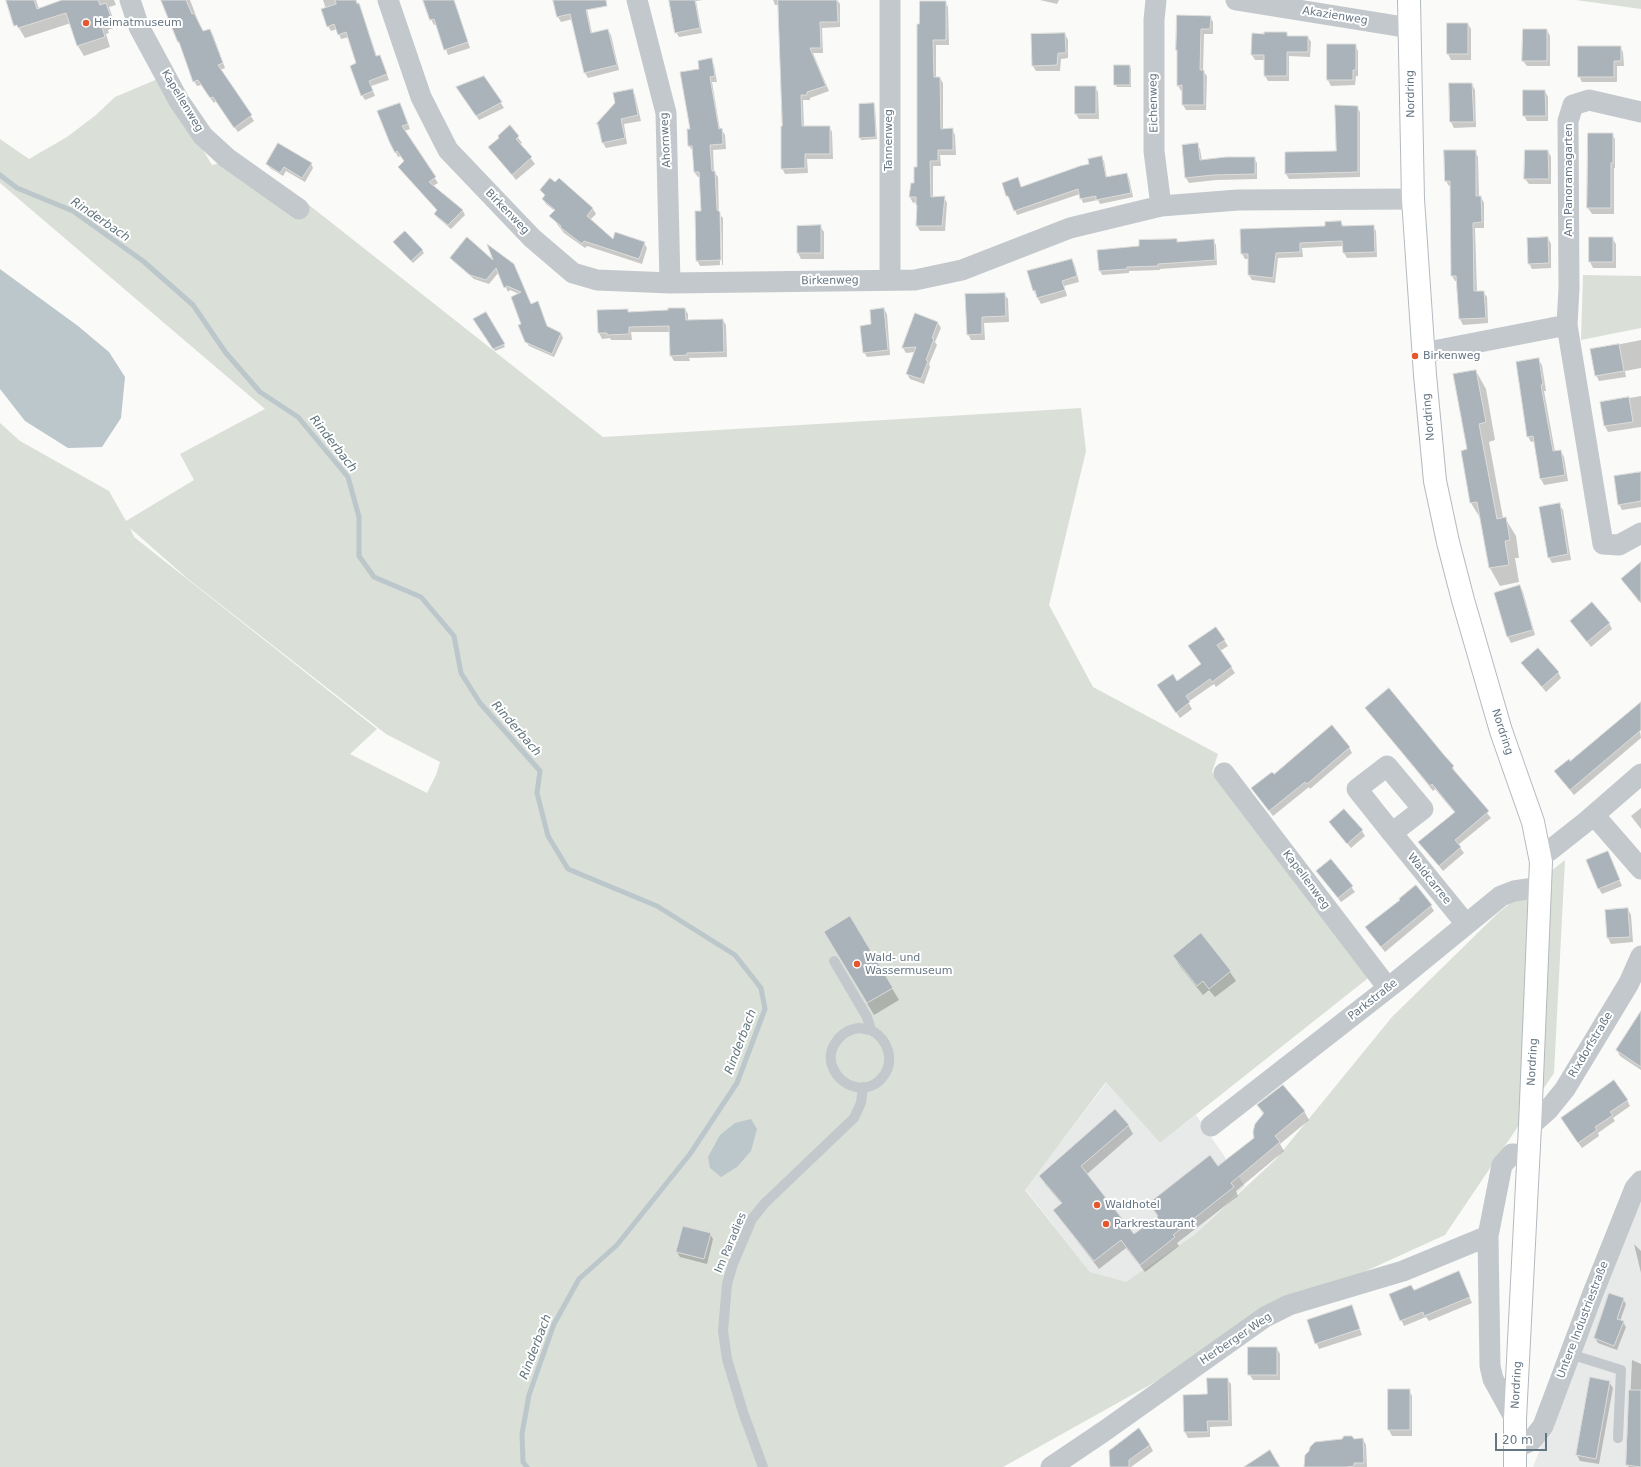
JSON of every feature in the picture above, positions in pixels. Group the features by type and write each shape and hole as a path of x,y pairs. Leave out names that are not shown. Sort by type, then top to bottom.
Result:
{"street":[{"name":"Kapellenweg","path":"130,0 139,27 180,101 203,136 227,158 299,209"},
{"name":"Birkenweg","path":"388,0 421,97 448,150 532,238 573,273 596,280 670,283 915,280 962,270 1070,228 1161,206 1238,200 1413,199"},
{"name":"Ahornweg","path":"637,0 666,113 670,283"},
{"name":"Tannenweg","path":"890,0 890,280"},
{"name":"Eichenweg","path":"1156,0 1154,20 1154,143 1161,206"},
{"name":"Akazienweg","path":"1236,0 1410,28"},
{"name":"Nordring","path":"1409,0 1413,199 1423,353 1435,481 1448,542 1501,731 1533,822 1540,853 1541,887 1514,1458"},
{"name":"Am Panoramagarten","path":"1641,112 1589,100 1573,105 1568,121 1569,288 1567,325 1602,544 1619,545 1641,533"},
{"path":"1423,353 1567,325"},
{"name":"Kapellenweg","path":"1224,773 1388,988"},
{"path":"1540,853 1549,851 1594,815 1641,774"},
{"path":"1594,815 1641,869"},
{"name":"Waldcarree","path":"1392,833 1466,924"},
{"name":"Parkstraße","path":"1211,1126 1388,988 1501,896 1514,891 1541,887"},
{"name":"Rixdorfstraße","path":"1530,1126 1548,1110 1565,1089 1629,983 1641,956"},
{"path":"1515,1419 1493,1379 1490,1366 1488,1236 1502,1166 1512,1154 1529,1155"},
{"name":"Untere Industriestraße","path":"1514,1458 1532,1440 1543,1426 1635,1188 1641,1181"},
{"name":"Herberger Weg","path":"1051,1467 1265,1317 1289,1305 1403,1272 1488,1236"}],"lane":[{"path":"834,961 867,1017 871,1030"},
{"path":"859,1028 871,1030 884,1041 889,1053 888,1066 881,1079 872,1085 856,1087 842,1081 832,1066 831,1051 837,1039 845,1032 859,1028"},
{"name":"Im Paradies","path":"763,1467 743,1412 727,1359 723,1331 727,1284 733,1264 752,1219 765,1203 854,1118 861,1103 863,1087"},
{"path":"1570,1354 1621,1370 1618,1438"}],"shaded area":[{"path":"1576,0 1641,0 1641,9"},
{"path":"160,78 212,165 241,158 304,201 603,437 1081,408 1086,451 1049,605 1093,687 1218,754 1212,772 1372,975 1160,1143 1106,1082 1025,1190 1090,1272 1126,1282 1194,1235 1276,1159 1392,1017 1498,913 1565,860 1554,1073 1445,1235 1300,1301 1003,1467 0,1467 0,423 20,441 109,491 126,521 194,480 180,454 265,409 0,183 0,139 29,159 67,137 96,115 115,97","holes":["130,528 188,579 386,734 440,762 436,775 427,793 350,754 377,729 134,537"]},
{"path":"0,269 78,326 109,352 125,377 121,418 102,447 68,448 25,421 0,389"},
{"path":"1583,275 1641,276 1641,328 1581,340"},
{"path":"1107,1082 1160,1143 1196,1115 1245,1186 1194,1235 1126,1283 1090,1272 1025,1189"},
{"path":"751,1119 757,1129 751,1151 737,1167 721,1177 710,1168 708,1157 720,1135 735,1123"},
{"path":"1641,1197 1641,1467 1533,1467"}],"building":[{"path":"6,0 34,0 37,9 62,0 98,0 100,5 106,3 111,17 103,20 104,23 101,24 105,37 77,46 66,13 18,28 17,25 14,26"},
{"path":"161,0 186,0 192,14 194,13 203,31 210,29 223,63 218,65 252,115 234,128 213,97 210,98 198,80 193,82 179,42"},
{"path":"335,0 356,0 357,4 359,3 376,56 380,55 387,74 369,81 373,91 361,96 350,66 356,63 346,32 338,35 334,24 327,27 321,9 336,4"},
{"path":"423,0 454,0 468,42 444,50 434,19 430,20"},
{"path":"553,0 606,0 607,6 586,10 591,33 608,29 617,65 584,73 570,14 557,17"},
{"path":"669,0 695,0 700,28 675,33"},
{"path":"778,0 837,0 838,22 820,22 821,48 810,48 826,86 807,92 807,95 801,95 802,126 830,126 830,154 805,154 805,168 781,169 782,126"},
{"path":"920,1 946,1 946,40 933,40 934,77 940,77 941,129 953,128 953,150 938,150 938,161 930,161 931,197 945,196 942,226 916,226 916,197 909,197 911,183 914,183 914,167 917,167 917,24 919,24"},
{"path":"1177,15 1211,16 1210,29 1201,29 1200,70 1204,70 1204,105 1182,105 1182,85 1177,86"},
{"path":"1447,23 1468,23 1468,54 1447,54"},
{"path":"1523,29 1547,29 1547,61 1522,61"},
{"path":"1264,32 1287,32 1287,36 1308,36 1308,52 1287,52 1287,76 1264,76 1264,55 1251,55 1252,33 1264,34"},
{"path":"1065,33 1066,53 1058,53 1057,65 1032,66 1031,34"},
{"path":"1327,44 1356,44 1356,70 1353,70 1353,80 1327,80"},
{"path":"1578,46 1621,46 1621,61 1614,61 1614,77 1578,77"},
{"path":"712,58 715,76 710,77 719,129 722,128 723,144 710,145 712,171 715,171 717,210 720,212 721,260 696,261 695,211 701,211 699,172 694,172 692,146 688,146 687,129 690,129 680,72 699,69 698,61"},
{"path":"1114,65 1130,65 1130,85 1114,85"},
{"path":"484,76 502,102 476,116 456,87"},
{"path":"1449,83 1472,83 1474,122 1450,122"},
{"path":"1075,86 1096,86 1096,114 1075,114"},
{"path":"633,89 638,115 621,119 625,138 602,143 598,124 596,124 615,103 613,93"},
{"path":"1523,90 1545,90 1546,116 1523,116"},
{"path":"400,103 408,124 402,126 436,177 429,182 463,210 448,225 434,214 437,210 398,167 404,161 397,151 395,153 377,111"},
{"path":"874,103 876,137 859,138 859,104"},
{"path":"1335,105 1358,106 1358,172 1285,174 1285,152 1336,151"},
{"path":"510,125 519,136 516,139 532,157 512,175 488,147 499,138 498,136"},
{"path":"1588,133 1613,133 1611,208 1587,208"},
{"path":"278,143 312,163 302,178 284,167 280,173 266,164"},
{"path":"1198,143 1200,160 1226,157 1255,157 1255,174 1213,175 1185,178 1182,145"},
{"path":"1444,150 1476,150 1476,196 1481,196 1482,222 1473,223 1474,291 1484,291 1486,318 1459,319 1456,276 1451,276 1450,181 1445,181"},
{"path":"1525,150 1548,150 1549,179 1524,179"},
{"path":"1102,156 1106,177 1127,173 1131,193 1096,200 1096,196 1080,199 1078,189 1014,211 1008,196 1006,196 1002,183 1018,177 1021,187 1089,164 1088,159"},
{"path":"550,178 555,182 559,178 593,208 587,216 613,239 615,232 645,242 639,259 584,241 582,244 560,227 561,226 549,216 555,210 542,199 545,195 540,190"},
{"path":"1341,221 1342,226 1374,225 1375,252 1343,253 1342,241 1300,243 1300,252 1276,253 1273,278 1248,275 1248,254 1241,254 1240,229 1325,226 1325,222"},
{"path":"821,225 821,253 797,253 797,226"},
{"path":"405,231 423,250 411,261 393,242"},
{"path":"467,237 493,260 487,244 514,264 531,304 538,301 547,326 561,333 552,354 525,342 518,325 521,324 511,297 521,292 507,286 504,288 496,268 486,280 470,275 450,258"},
{"path":"1548,237 1549,263 1528,264 1527,238"},
{"path":"1589,237 1613,237 1613,262 1589,262"},
{"path":"1177,239 1177,242 1214,239 1215,260 1158,264 1158,266 1127,267 1127,269 1099,271 1097,250 1139,246 1139,240"},
{"path":"1072,259 1077,276 1062,281 1065,290 1037,298 1035,290 1033,291 1027,271"},
{"path":"1005,293 1006,316 982,317 982,334 967,335 965,294"},
{"path":"668,308 685,308 686,320 723,319 724,352 687,353 687,355 670,356 669,326 629,327 629,334 607,335 607,333 598,333 597,310 628,309 628,312 668,310"},
{"path":"884,308 888,350 863,353 860,326 871,324 870,310"},
{"path":"486,312 505,344 493,349 473,319"},
{"path":"915,313 938,322 932,338 934,339 926,360 928,361 921,379 906,374 916,347 902,348"},
{"path":"1619,344 1624,371 1595,376 1590,349"},
{"path":"1539,358 1543,385 1541,385 1553,451 1561,450 1565,475 1540,479 1533,436 1527,437 1516,362"},
{"path":"1476,370 1486,422 1479,424 1497,519 1506,517 1510,540 1505,541 1509,565 1489,568 1477,502 1470,503 1461,451 1467,449 1453,374"},
{"path":"1629,397 1633,422 1604,426 1600,402"},
{"path":"1641,472 1641,501 1618,505 1614,476"},
{"path":"1560,503 1568,554 1548,558 1539,507"},
{"path":"1641,562 1641,603 1621,579"},
{"path":"1520,585 1533,630 1507,637 1494,593"},
{"path":"1592,602 1610,623 1587,642 1570,621"},
{"path":"1216,627 1225,640 1217,645 1232,667 1212,682 1210,679 1186,696 1190,702 1176,713 1157,685 1173,674 1177,681 1201,664 1188,646"},
{"path":"1538,648 1559,672 1542,687 1521,663"},
{"path":"1389,688 1454,766 1452,768 1489,811 1455,840 1461,847 1439,866 1418,842 1455,812 1432,784 1430,786 1365,708"},
{"path":"1641,702 1641,730 1570,790 1554,771 1569,759 1570,761"},
{"path":"1332,725 1350,747 1307,784 1305,782 1269,811 1251,788 1272,772 1274,774"},
{"path":"1344,809 1363,830 1347,844 1329,822"},
{"path":"1608,851 1620,880 1598,889 1586,860"},
{"path":"1331,859 1353,886 1338,898 1316,871"},
{"path":"1416,885 1432,905 1381,947 1365,927 1400,900 1399,899"},
{"path":"1628,908 1630,937 1607,938 1605,910"},
{"path":"850,916 893,988 867,1003 824,932"},
{"path":"1201,933 1231,971 1209,989 1203,981 1197,986 1173,956"},
{"path":"1641,1011 1641,1067 1616,1050"},
{"path":"1614,1080 1628,1100 1610,1112 1613,1115 1595,1127 1597,1130 1578,1143 1561,1118"},
{"path":"1283,1085 1305,1111 1275,1136 1280,1142 1231,1183 1234,1187 1173,1235 1175,1237 1140,1265 1121,1240 1094,1261 1053,1210 1062,1203 1039,1176 1115,1109 1129,1125 1081,1166 1134,1234 1158,1216 1149,1203 1210,1155 1218,1166 1254,1138 1253,1132 1255,1124 1264,1113 1257,1105"},
{"path":"683,1226 711,1233 704,1259 676,1252"},
{"path":"1459,1271 1470,1297 1424,1316 1423,1312 1400,1321 1389,1294 1411,1285 1414,1290"},
{"path":"1609,1293 1624,1298 1617,1319 1624,1321 1614,1346 1594,1338"},
{"path":"1352,1305 1360,1329 1315,1344 1307,1320"},
{"path":"1248,1347 1277,1347 1277,1375 1248,1375"},
{"path":"1590,1377 1610,1381 1596,1459 1576,1455"},
{"path":"1207,1378 1228,1378 1229,1421 1207,1421 1208,1432 1184,1432 1183,1395 1207,1394"},
{"path":"1388,1389 1410,1389 1410,1430 1388,1430"},
{"path":"1629,1390 1641,1390 1641,1467 1626,1465"},
{"path":"1139,1428 1150,1445 1129,1460 1129,1467 1110,1467 1109,1451"},
{"path":"1344,1436 1352,1436 1354,1439 1363,1438 1364,1463 1354,1463 1354,1466 1346,1467 1304,1467 1305,1455 1315,1442 1342,1439"},
{"path":"1270,1450 1280,1467 1244,1467"}],"waterway":[{"name":"Rinderbach","path":"0,175 17,188 73,211 143,261 193,305 226,353 260,392 298,417 348,477 359,517 359,556 374,577 421,597 454,636 461,673 480,703 540,771 537,793 548,836 568,869 657,906 735,955 761,988 765,1009 737,1083 690,1154 617,1245 579,1279 554,1324 529,1395 522,1434 523,1462 527,1467"}],"place":[{"name":"Heimatmuseum","path":"86,23"},
{"name":"Birkenweg","path":"1415,356"},
{"name":"Wald- und Wassermuseum","path":"857,964"},
{"name":"Waldhotel","path":"1097,1205"},
{"name":"Parkrestaurant","path":"1106,1224"}]}
